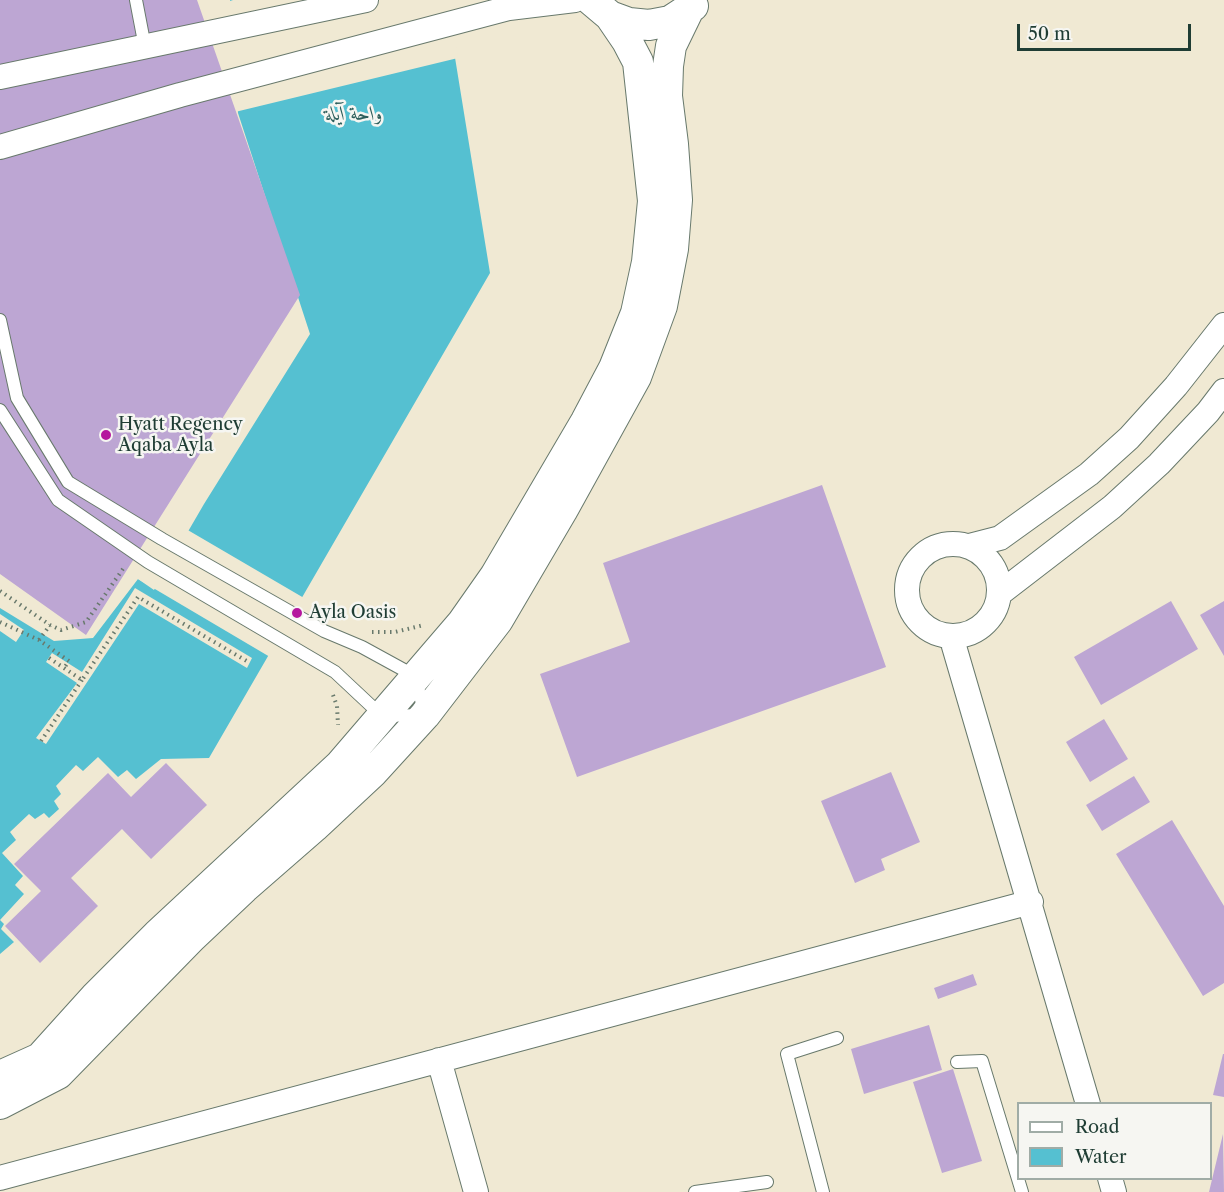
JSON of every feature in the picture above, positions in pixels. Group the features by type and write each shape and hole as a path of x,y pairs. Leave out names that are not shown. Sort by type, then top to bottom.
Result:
{"street":[{"path":"0,77 366,0"},
{"path":"0,147 180,95 509,8 574,0"},
{"path":"600,8 629,23 649,25 670,21 694,5"},
{"path":"0,1076 40,1058 96,996 157,935 305,817 374,772 425,716 498,620 562,511 636,377 662,306 673,249 677,200 667,96 668,66 671,45 694,5"},
{"path":"0,1104 58,1074 209,921 284,852 340,765 462,623 495,576 586,421 614,368 636,313 647,262 653,201 638,62 627,41 600,8"},
{"path":"969,546 983,554 993,566 998,579 999,594 996,607 989,619 978,629 951,636 936,633 922,624 912,612 907,597 908,581 913,566 924,554 938,546 954,544 969,546 1000,538 1089,474 1137,430 1176,386 1224,325"},
{"path":"999,594 1136,486 1208,412 1224,391"},
{"path":"951,636 1087,1102"},
{"path":"0,1178 1030,902"},
{"path":"439,1059 476,1192"}],"lane":[{"path":"136,0 157,45"},
{"path":"0,320 17,398 68,482 162,539 324,631 362,647 415,676 425,716 382,716 335,672 148,562 58,500 0,410"},
{"path":"823,1192 787,1054 837,1038"},
{"path":"957,1062 982,1060 1017,1176"},
{"path":"695,1192 767,1182"}],"path":[{"path":"0,591 61,630 86,622 127,563 134,567"},
{"path":"41,741 138,597 249,663"},
{"path":"0,622 39,640 69,661 64,668"},
{"path":"365,631 395,632 424,624"},
{"path":"39,640 50,625"},
{"path":"49,658 82,680"},
{"path":"332,691 338,706 337,734"}],"water":[{"name":"واحة آيلة","path":"230,0 449,0 451,33 490,273 209,758 161,759 136,779 127,770 118,777 98,757 83,771 76,765 56,786 61,794 54,801 59,809 49,818 44,813 35,819 29,814 10,832 16,840 2,853 23,876 15,885 24,894 0,920 0,608 54,641 93,638 138,579 154,590 204,504 310,334 238,113"},
{"path":"0,920 4,924 1,929 14,942 0,954"}],"pier":[{"path":"233,0 452,0 458,58 235,112 227,2"},
{"path":"186,529 304,598 270,657 138,579 139,577 153,586"},
{"path":"135,588 252,658 247,668 139,604 46,744 36,738 77,683 46,662 52,653 82,672"},
{"path":"0,614 24,630 16,642 0,631"}],"building":[{"name":"Hyatt Regency Aqaba Ayla","path":"0,0 197,0 300,295 86,635 0,574"},
{"path":"822,485 886,667 577,777 540,674 630,642 603,563"},
{"path":"1171,601 1198,649 1101,705 1074,657"},
{"path":"1224,601 1224,656 1200,615"},
{"path":"1104,719 1128,759 1090,782 1066,742"},
{"path":"166,763 207,805 151,859 122,829 71,878 98,906 40,963 5,926 41,891 14,864 108,773 131,797"},
{"path":"891,772 920,842 881,859 885,870 855,883 821,801"},
{"path":"1134,776 1150,802 1102,831 1086,805"},
{"path":"1172,820 1224,906 1224,983 1203,996 1116,854"},
{"path":"973,974 977,985 938,999 934,988"},
{"path":"929,1025 942,1070 864,1094 851,1049"},
{"path":"1224,1054 1224,1097 1213,1095"},
{"path":"953,1069 982,1161 942,1173 913,1082"},
{"path":"1223,1134 1224,1192 1209,1192"}],"place":[{"name":"Hyatt Regency Aqaba Ayla","path":"106,435"},
{"name":"Ayla Oasis","path":"297,613"}]}
